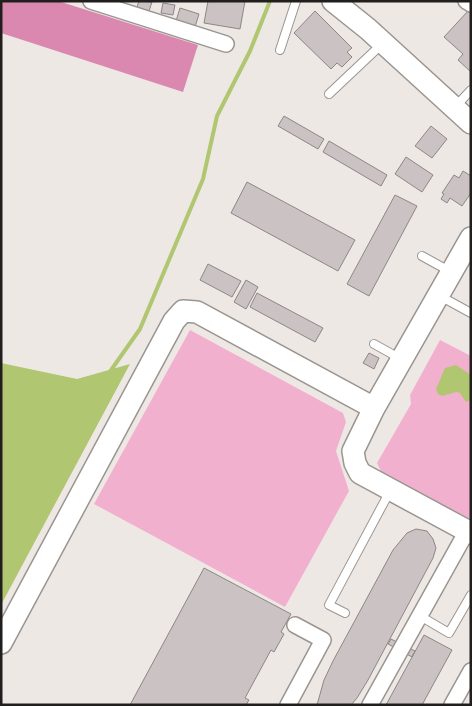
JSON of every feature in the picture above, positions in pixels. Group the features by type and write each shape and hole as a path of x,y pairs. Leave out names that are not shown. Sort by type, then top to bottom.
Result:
{"street":[{"path":"91,1 226,44"},
{"path":"333,1 384,43 471,123"},
{"path":"466,1 471,4"},
{"path":"370,705 469,532 360,473 355,463 353,451 374,408 471,238"},
{"path":"1,643 170,329 183,311 197,312 374,408"},
{"path":"288,705 323,640 295,625"},
{"path":"452,705 471,671"}],"lane":[{"path":"280,50 296,1"},
{"path":"330,94 384,43"},
{"path":"454,108 471,90"},
{"path":"422,256 451,272"},
{"path":"438,296 471,313"},
{"path":"374,344 402,359"},
{"path":"345,613 329,605 391,490"},
{"path":"420,616 450,633 471,595"}],"shaded area":[{"path":"1,1 58,1 198,45 183,92 1,33"},
{"path":"190,330 343,413 346,422 336,451 349,491 285,607 94,504"},
{"path":"440,340 471,356 471,520 381,471 377,463 411,404 410,395"},
{"path":"1,363 77,379 130,364 1,605"},
{"path":"456,365 471,375 471,400 466,402 460,393 456,392 442,396 438,394 436,389 445,368"}],"building":[{"path":"139,1 152,2 149,11 137,7"},
{"path":"208,1 245,1 240,29 204,23"},
{"path":"163,3 175,5 173,15 161,13"},
{"path":"180,8 199,14 195,27 176,21"},
{"path":"315,11 352,48 347,52 352,57 342,67 337,63 331,69 294,33"},
{"path":"468,11 471,13 471,72 458,60 463,54 444,37"},
{"path":"284,116 324,139 318,149 278,126"},
{"path":"431,126 447,139 432,158 415,146"},
{"path":"329,141 387,175 381,186 323,152"},
{"path":"406,157 433,175 422,192 395,174"},
{"path":"463,171 471,176 471,193 462,206 450,198 447,203 441,199 444,194 442,193 454,175 459,178"},
{"path":"247,182 355,240 338,271 231,213"},
{"path":"395,195 417,206 369,296 347,284"},
{"path":"208,264 241,281 232,297 200,280"},
{"path":"246,280 258,287 246,309 234,302"},
{"path":"257,293 323,328 315,342 250,307"},
{"path":"369,353 379,358 374,369 363,363"},
{"path":"416,529 427,531 433,539 436,548 433,558 368,680 351,705 317,705 324,680 333,661 393,550 407,533"},
{"path":"204,568 291,614 281,632 284,634 274,652 271,650 245,698 249,700 246,705 130,705"},
{"path":"424,635 452,650 422,705 386,705"},
{"path":"391,639 415,651 412,657 388,644"}],"waterway":[{"path":"109,373 140,329 203,179 217,116 250,51 270,1"}]}
